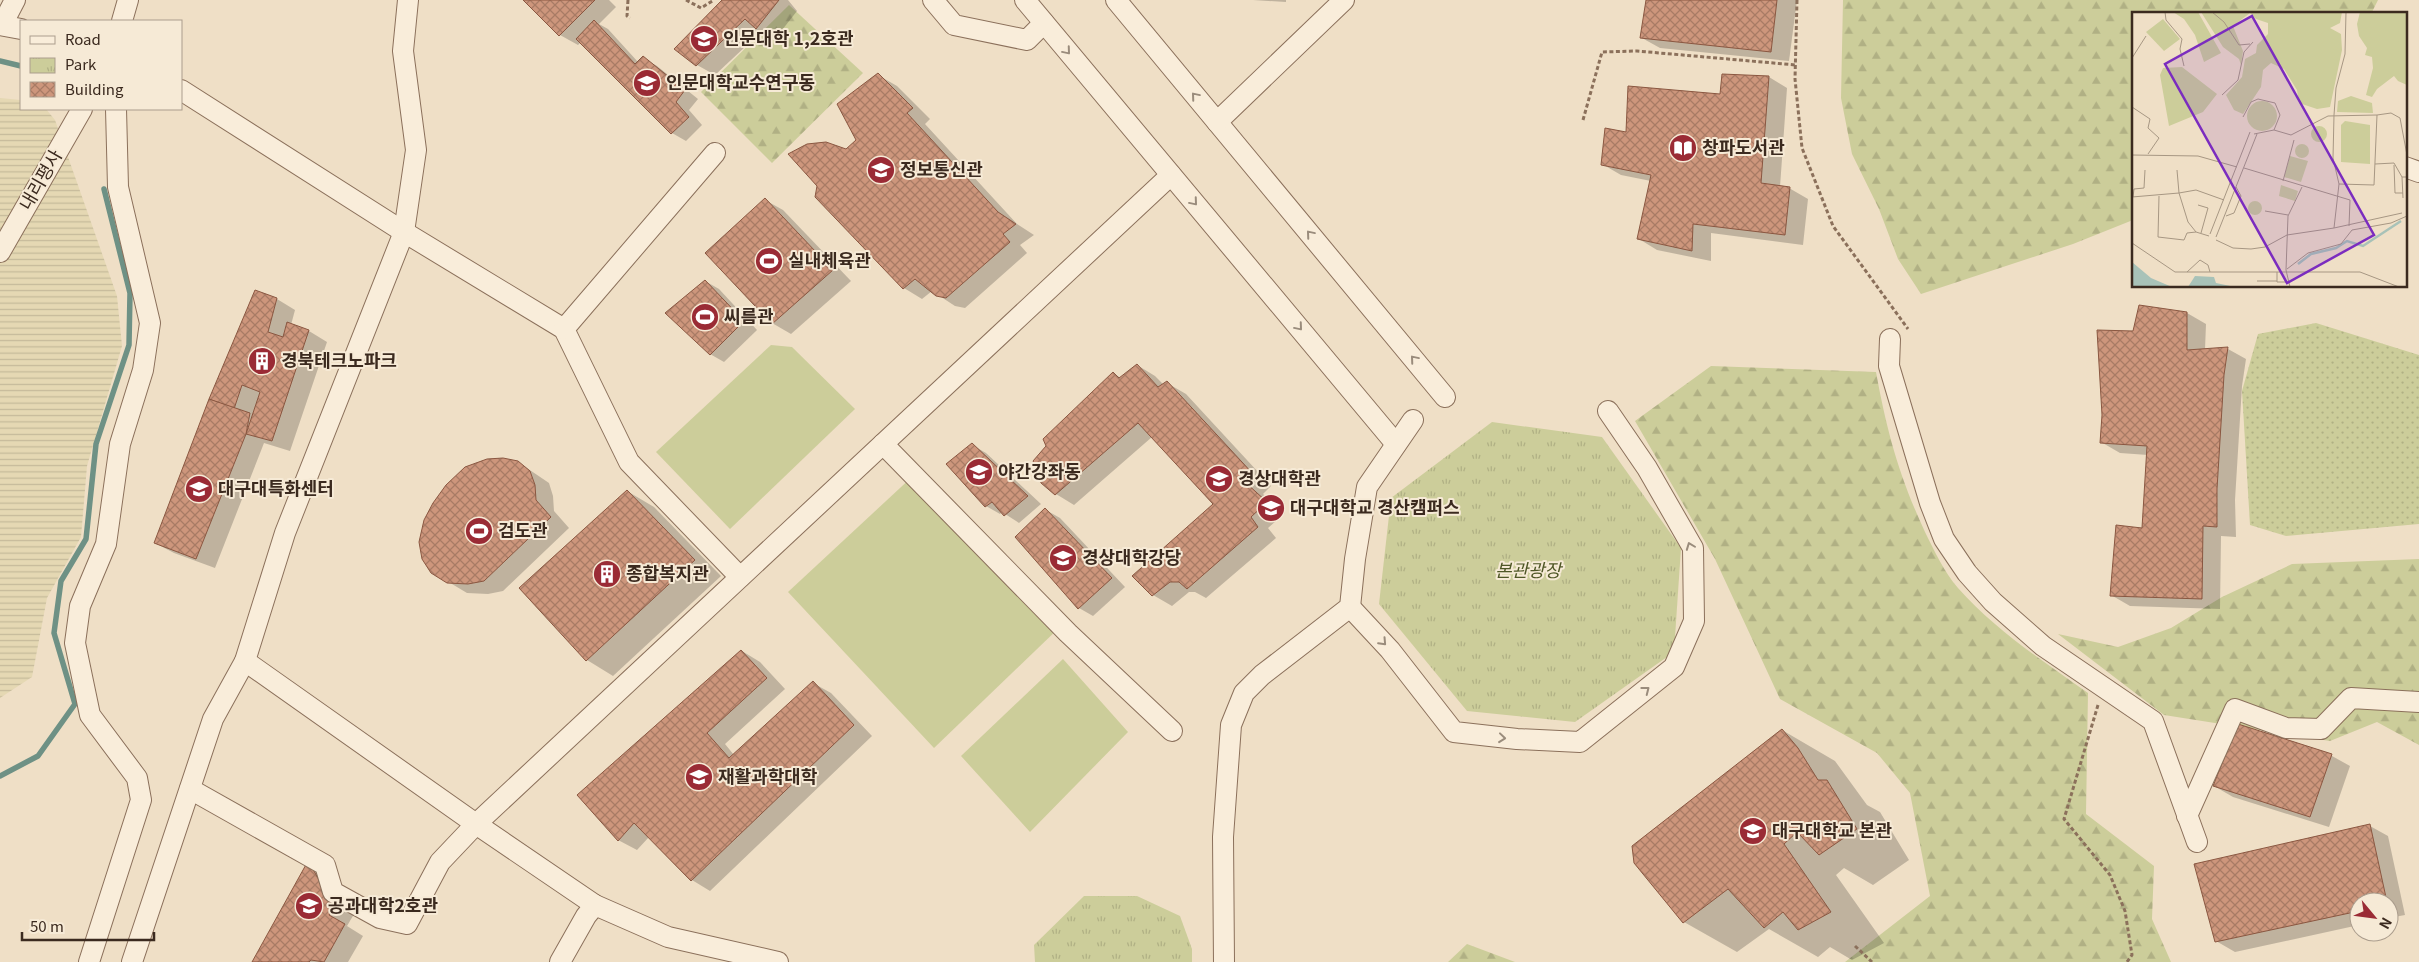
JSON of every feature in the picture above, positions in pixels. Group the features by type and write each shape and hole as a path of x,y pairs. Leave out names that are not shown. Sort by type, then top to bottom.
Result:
{"street":[{"path":"8,26 15,0"},
{"path":"122,20 128,0"},
{"path":"138,0 138,20"},
{"path":"132,962 213,720 245,661 286,533 404,232 416,150 403,51 408,0"},
{"path":"933,0 954,26 1027,40 1044,23"},
{"path":"1025,0 1396,444"},
{"path":"1116,0 1445,397"},
{"path":"1217,122 1344,0"},
{"path":"184,90 404,232 564,329 629,462 740,577"},
{"name":"내리평사","path":"0,252 81,110"},
{"path":"90,962 141,800 137,778 90,715 76,643 80,606 106,544 120,444 143,370 150,323 118,187 116,110"},
{"path":"564,329 715,153"},
{"path":"2406,167 2419,172"},
{"path":"190,789 325,865 333,892 380,918 407,924 440,862 476,824 1171,175"},
{"path":"1890,339 1889,366 1930,503 1944,539 1967,574 1993,602 2043,646 2153,721 2197,842"},
{"path":"1350,606 1390,650 1454,732 1517,739 1580,742 1674,667 1694,621 1693,548 1647,468 1608,410"},
{"path":"1224,962 1223,837 1232,725 1244,693 1262,675 1350,606 1355,559 1367,486 1413,420"},
{"path":"883,444 1068,634 1172,731"},
{"path":"245,661 476,824 595,905 668,936 778,962"},
{"path":"2188,816 2235,709 2286,728 2321,729 2351,698 2419,702"},
{"path":"560,962 586,916 595,905"}],"path":[{"path":"628,0 626,7 630,18"},
{"path":"686,0 701,8 714,0"},
{"path":"1797,0 1796,65 1802,148 1832,226 1908,329"},
{"path":"1584,120 1602,52 1636,51 1796,65"},
{"path":"2104,688 2064,819 2110,875 2126,911 2132,955 2127,962"},
{"path":"1855,946 1872,962"}],"shaded area":[{"path":"0,98 20,100 20,110 47,110 55,120 117,296 122,346 87,466 81,537 47,598 32,677 0,698"}],"green space":[{"path":"1843,0 2378,0 2372,12 2132,12 2132,220 2073,244 1921,294 1898,259 1879,209 1852,154 1841,98"},
{"path":"789,5 863,73 772,163 701,92"},
{"path":"2316,323 2419,355 2419,524 2286,536 2250,525 2242,391 2258,334"},
{"path":"771,345 792,347 855,409 730,529 656,452"},
{"path":"1711,366 1876,372 1889,434 1901,473 1925,532 1948,575 1958,588 1988,618 2037,657 2088,693 2086,814 2154,866 2152,919 2171,962 1845,962 1930,896 1910,793 1877,753 1780,699 1715,559 1635,421"},
{"name":"본관광장","path":"1492,422 1602,437 1681,548 1674,652 1575,722 1467,711 1379,604 1391,498"},
{"path":"914,475 1062,625 934,748 788,592"},
{"path":"2419,559 2419,745 2377,722 2330,741 2164,715 2058,634 2118,647 2171,628 2222,597 2292,564"},
{"path":"1063,659 1128,732 1030,832 961,756"},
{"path":"1084,896 1137,896 1180,916 1192,949 1192,962 1035,962 1034,945"},
{"path":"1467,944 1515,962 1448,962"}],"building":[{"path":"523,0 595,0 559,36"},
{"name":"인문대학 1,2호관","path":"722,0 779,0 756,29 745,19 696,66 674,49"},
{"path":"1646,0 1777,0 1771,52 1640,38"},
{"name":"인문대학교수연구동","path":"594,20 635,64 643,56 685,90 676,102 689,117 671,134 576,39"},
{"name":"정보통신관","path":"878,73 913,108 907,113 998,212 1016,224 1003,234 1010,242 946,298 936,296 915,279 903,289 815,197 817,186 788,154 807,144 826,142 846,149 856,140 837,104"},
{"name":"창파도서관","path":"1722,74 1769,76 1761,183 1790,187 1785,235 1693,224 1692,251 1637,239 1651,175 1601,165 1605,128 1626,132 1628,86 1720,94"},
{"name":"실내체육관","path":"765,198 833,270 772,324 705,253"},
{"name":"씨름관","path":"705,280 744,321 710,355 665,313"},
{"name":"경북테크노파크","path":"255,290 277,298 268,332 283,337 287,322 309,330 272,441 246,434 260,392 242,385 234,409 209,399"},
{"path":"2139,305 2187,312 2187,350 2228,347 2224,375 2217,489 2217,527 2203,526 2202,599 2110,596 2116,525 2142,528 2147,446 2100,443 2102,415 2097,330 2133,331"},
{"name":"경상대학관","path":"1137,364 1158,387 1167,381 1254,475 1245,482 1267,502 1251,517 1258,527 1187,589 1179,582 1170,582 1152,596 1132,576 1213,504 1138,423 1055,495 1041,483 1039,472 1033,461 1046,446 1043,439 1113,372 1119,378"},
{"name":"대구대특화센터","path":"209,399 250,413 246,434 196,559 154,543"},
{"name":"야간강좌동","path":"972,443 1028,496 1004,516 992,502 985,507 946,464"},
{"name":"검도관","path":"503,458 518,461 530,471 535,485 536,500 551,517 484,581 468,584 447,583 431,573 422,559 419,542 424,520 446,485 465,467 487,459"},
{"name":"종합복지관","path":"627,490 695,560 586,661 519,588"},
{"name":"경상대학강당","path":"1045,508 1112,578 1078,609 1015,537"},
{"name":"재활과학대학","path":"741,650 767,678 707,733 729,758 813,681 854,725 691,881 634,823 618,841 577,795"},
{"path":"2238,724 2332,754 2310,817 2213,786"},
{"name":"대구대학교 본관","path":"1782,729 1798,748 1818,780 1827,780 1857,829 1819,855 1797,832 1784,844 1831,912 1798,930 1783,912 1764,928 1728,889 1683,923 1634,863 1632,846"},
{"path":"2370,824 2385,892 2349,892 2349,913 2215,942 2194,864"},
{"name":"공과대학2호관","path":"308,861 325,890 339,897 329,915 345,924 324,962 311,960 309,962 252,962"}],"waterway":[{"path":"0,61 20,66"},
{"path":"0,776 38,756 75,704 54,633 61,581 86,539 96,444 129,345 130,293 104,189"}],"place":[{"name":"인문대학 1,2호관","path":"704,39"},
{"name":"인문대학교수연구동","path":"647,83"},
{"name":"창파도서관","path":"1683,148"},
{"name":"정보통신관","path":"881,170"},
{"name":"실내체육관","path":"769,261"},
{"name":"씨름관","path":"705,317"},
{"name":"경북테크노파크","path":"262,361"},
{"name":"야간강좌동","path":"979,472"},
{"name":"경상대학관","path":"1219,479"},
{"name":"대구대특화센터","path":"199,489"},
{"name":"대구대학교 경산캠퍼스","path":"1271,508"},
{"name":"검도관","path":"479,531"},
{"name":"경상대학강당","path":"1063,558"},
{"name":"종합복지관","path":"607,574"},
{"name":"재활과학대학","path":"699,777"},
{"name":"대구대학교 본관","path":"1753,831"},
{"name":"공과대학2호관","path":"309,906"}]}
